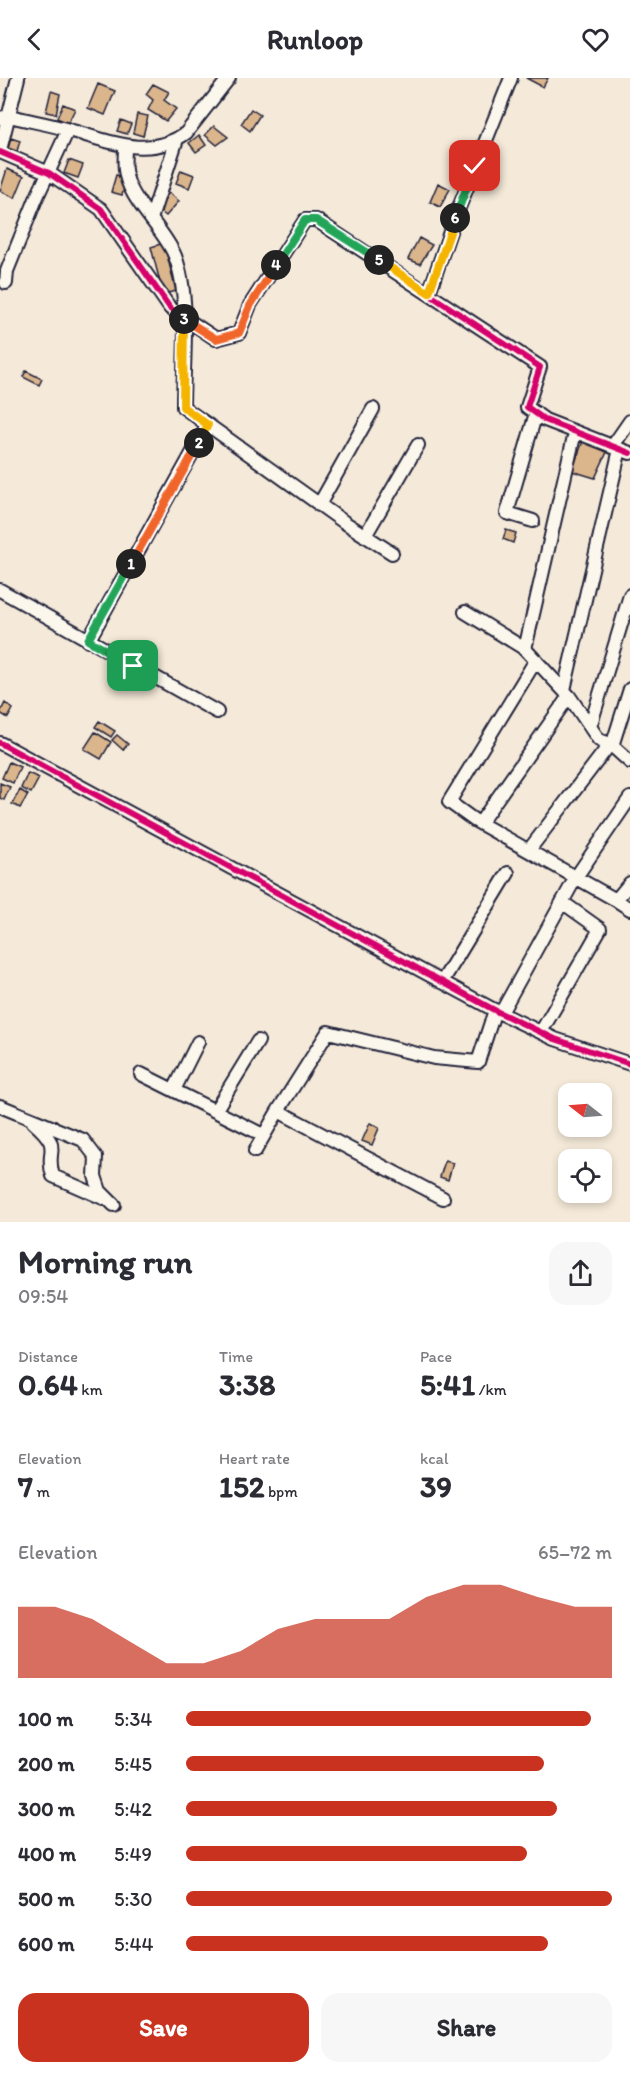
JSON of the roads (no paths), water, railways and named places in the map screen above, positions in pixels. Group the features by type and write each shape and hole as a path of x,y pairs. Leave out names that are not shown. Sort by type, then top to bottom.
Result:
{"street":[{"path":"18,78 5,117 0,151 49,173 101,209 139,260 151,283 170,308 183,319 216,339 239,333 250,306 305,220 316,220 541,368 527,407 575,432 621,450"},
{"path":"5,117 68,130 125,147 149,147 177,139 196,122 229,78"},
{"path":"429,293 454,220 511,78"},
{"path":"6,283 15,250 68,130"},
{"path":"151,219 177,139"},
{"path":"125,147 124,171 151,219 168,241 176,258 183,319 183,407 392,553"},
{"path":"319,504 373,409"},
{"path":"533,521 507,513 536,413"},
{"path":"480,824 567,693 621,450 630,421"},
{"path":"88,640 208,425"},
{"path":"525,649 575,432"},
{"path":"365,536 418,446"},
{"path":"0,590 217,712"},
{"path":"590,728 630,595"},
{"path":"465,612 525,649 567,693 599,740 611,745 630,762"},
{"path":"536,660 449,802 480,824 630,909"},
{"path":"529,850 611,745 630,689"},
{"path":"0,743 498,1012 555,1040 630,1064"},
{"path":"255,1151 328,1032 434,1058 478,1062 498,1012 576,878 630,798"},
{"path":"442,982 508,873"},
{"path":"616,900 630,883"},
{"path":"541,1032 600,929 562,902"},
{"path":"215,1111 258,1041"},
{"path":"174,1090 198,1042"},
{"path":"141,1074 263,1135"},
{"path":"0,1106 26,1115 83,1140 96,1157 95,1176 100,1191 112,1203 91,1191 53,1176 50,1166 52,1145 48,1136 26,1115"},
{"path":"278,1111 443,1198"}]}
